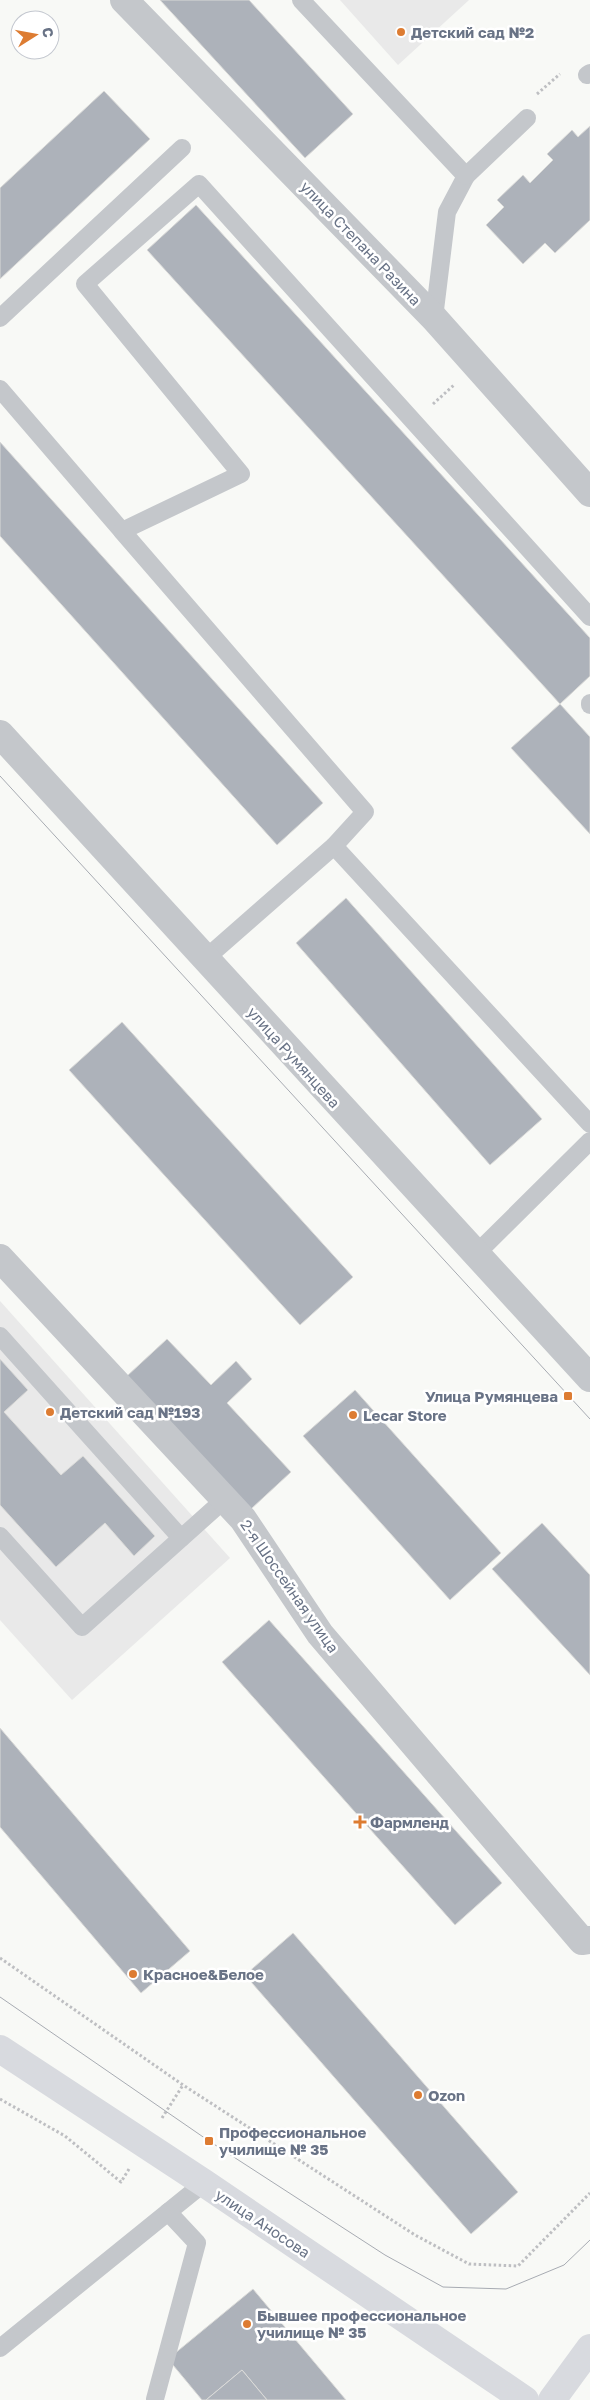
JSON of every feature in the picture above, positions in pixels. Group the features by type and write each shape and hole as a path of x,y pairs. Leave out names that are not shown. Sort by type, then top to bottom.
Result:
{"main road":[{"name":"улица Аносова","path":"0,2049 146,2144 524,2400"},
{"path":"552,2400 590,2348"}],"street":[{"name":"улица Степана Разина","path":"124,0 434,318 590,493"},
{"name":"улица Румянцева","path":"0,734 475,1255 590,1378"},
{"name":"2-я Шоссейная улица","path":"0,1258 243,1519 320,1634 582,1941 590,1940"}],"lane":[{"path":"301,0 466,176"},
{"path":"434,318 447,212 466,176 527,118"},
{"path":"0,318 182,148"},
{"path":"122,532 241,474 85,284 199,184 590,617"},
{"path":"0,389 365,812 334,846 205,959"},
{"path":"334,846 590,1124"},
{"path":"475,1255 590,1141"},
{"path":"0,1336 182,1538"},
{"path":"0,1536 82,1627 225,1500"},
{"path":"0,2348 204,2183"},
{"path":"156,2399 197,2243 168,2212"}],"path":[{"path":"539,92 562,72"},
{"path":"413,421 476,366"},
{"path":"0,1958 183,2085 415,2235 469,2264 518,2266 590,2193"},
{"path":"0,2099 65,2136 121,2182 183,2085"}],"shaded area":[{"name":"Детский сад №2","path":"340,0 469,0 398,65"},
{"name":"Детский сад №193","path":"0,1301 230,1558 72,1700 0,1620"}],"building":[{"path":"160,0 249,0 353,114 305,158"},
{"path":"104,91 150,139 0,279 0,188"},
{"path":"590,126 590,220 555,253 545,243 523,264 486,225 504,207 497,200 523,175 530,183 553,160 547,154 572,130 578,137"},
{"path":"196,205 590,638 590,676 560,704 147,250"},
{"path":"0,442 323,803 277,845 0,536"},
{"path":"560,704 590,737 590,834 511,748"},
{"path":"346,898 542,1119 490,1165 296,943"},
{"path":"122,1022 353,1277 300,1325 69,1070"},
{"path":"167,1339 211,1385 236,1361 252,1379 227,1403 291,1472 251,1509 127,1376"},
{"path":"0,1359 28,1390 4,1412 61,1475 83,1456 155,1536 134,1556 105,1523 56,1567 0,1505"},
{"path":"355,1390 501,1553 450,1600 303,1436"},
{"path":"542,1523 590,1575 590,1675 492,1569"},
{"path":"269,1620 502,1883 455,1925 222,1662"},
{"path":"0,1728 190,1951 141,1993 0,1827"},
{"path":"293,1933 518,2192 471,2234 245,1975"},
{"name":"Бывшее профессиональное училище № 35","path":"253,2289 346,2400 267,2400 242,2370 206,2400 202,2400 168,2359"},
{"path":"242,2370 267,2400 206,2400"}],"tram line":[{"path":"0,776 590,1419"},
{"path":"0,1997 209,2141 385,2255 443,2287 506,2289 564,2265 590,2240"}],"place":[{"name":"Детский сад №2","path":"401,32"},
{"name":"Улица Румянцева","path":"568,1396"},
{"name":"Детский сад №193","path":"50,1412"},
{"name":"Lecar Store","path":"353,1415"},
{"name":"Фармленд","path":"360,1822"},
{"name":"Красное&Белое","path":"133,1974"},
{"name":"Ozon","path":"418,2095"},
{"name":"Профессиональное училище № 35","path":"209,2141"},
{"name":"Бывшее профессиональное училище № 35","path":"247,2324"}]}
